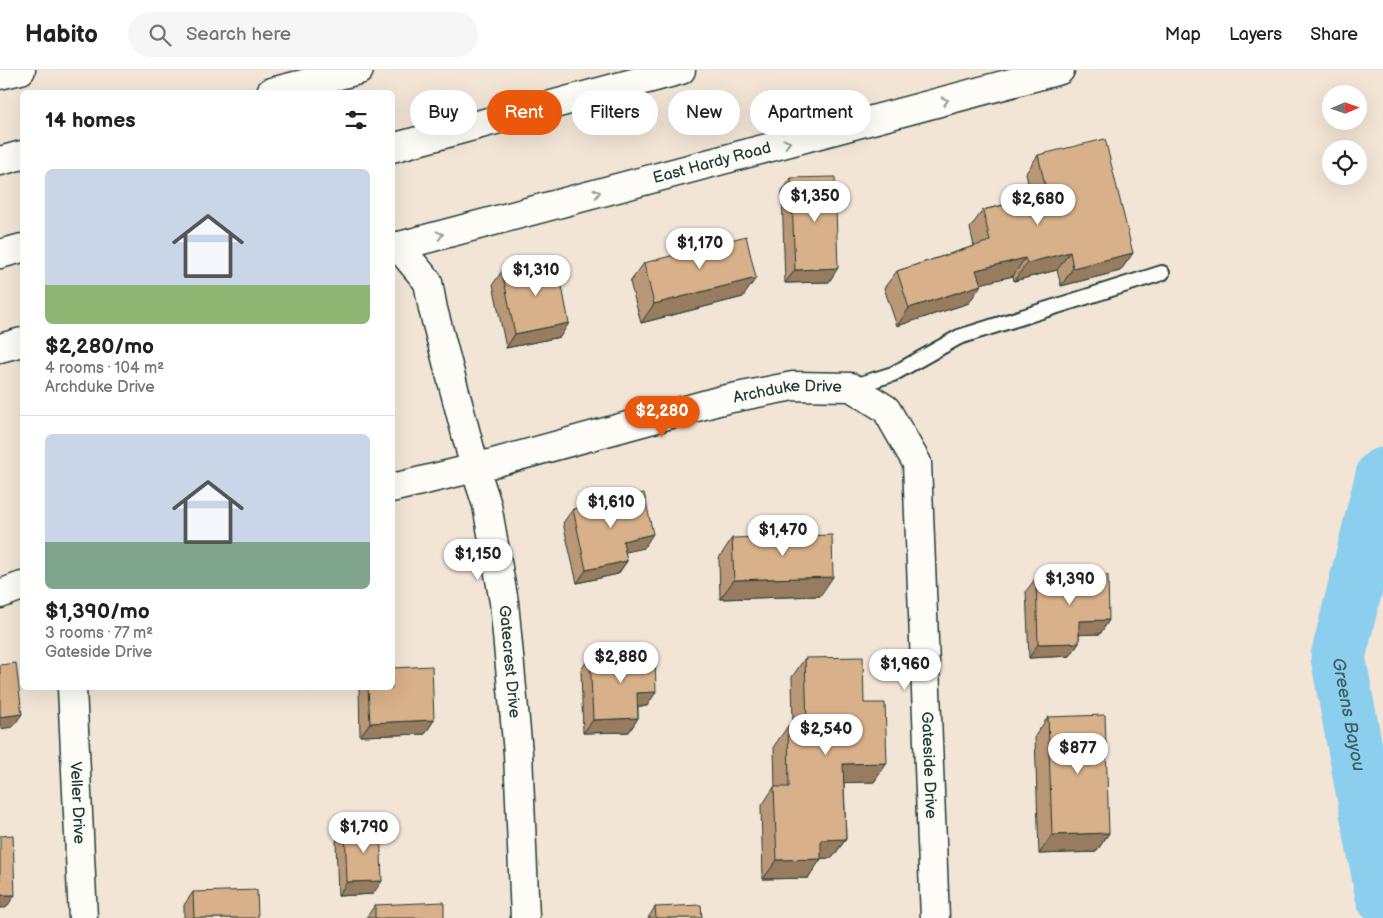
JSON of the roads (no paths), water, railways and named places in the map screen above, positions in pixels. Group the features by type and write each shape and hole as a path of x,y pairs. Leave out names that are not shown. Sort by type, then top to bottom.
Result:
{"main road":[{"path":"0,75 21,70"},
{"path":"279,90 359,70"},
{"path":"395,147 681,70"},
{"name":"East Hardy Road","path":"395,247 1060,70"},
{"path":"0,161 20,156"},
{"name":"Gatecrest Drive","path":"395,247 428,282 433,309 474,468 486,505 504,602 518,753 524,918"},
{"path":"0,254 20,249"},
{"path":"0,348 20,343"},
{"name":"Archduke Drive","path":"395,487 474,468 722,400 793,386 851,387 886,408 917,463"},
{"name":"Gateside Drive","path":"917,463 935,918"},
{"path":"0,594 20,587"},
{"name":"Veller Drive","path":"72,690 84,918"}],"lane":[{"path":"851,387 893,374 959,337 1162,273"}],"waterway":[{"name":"Greens Bayou","path":"1383,475 1338,657 1383,897"}]}
